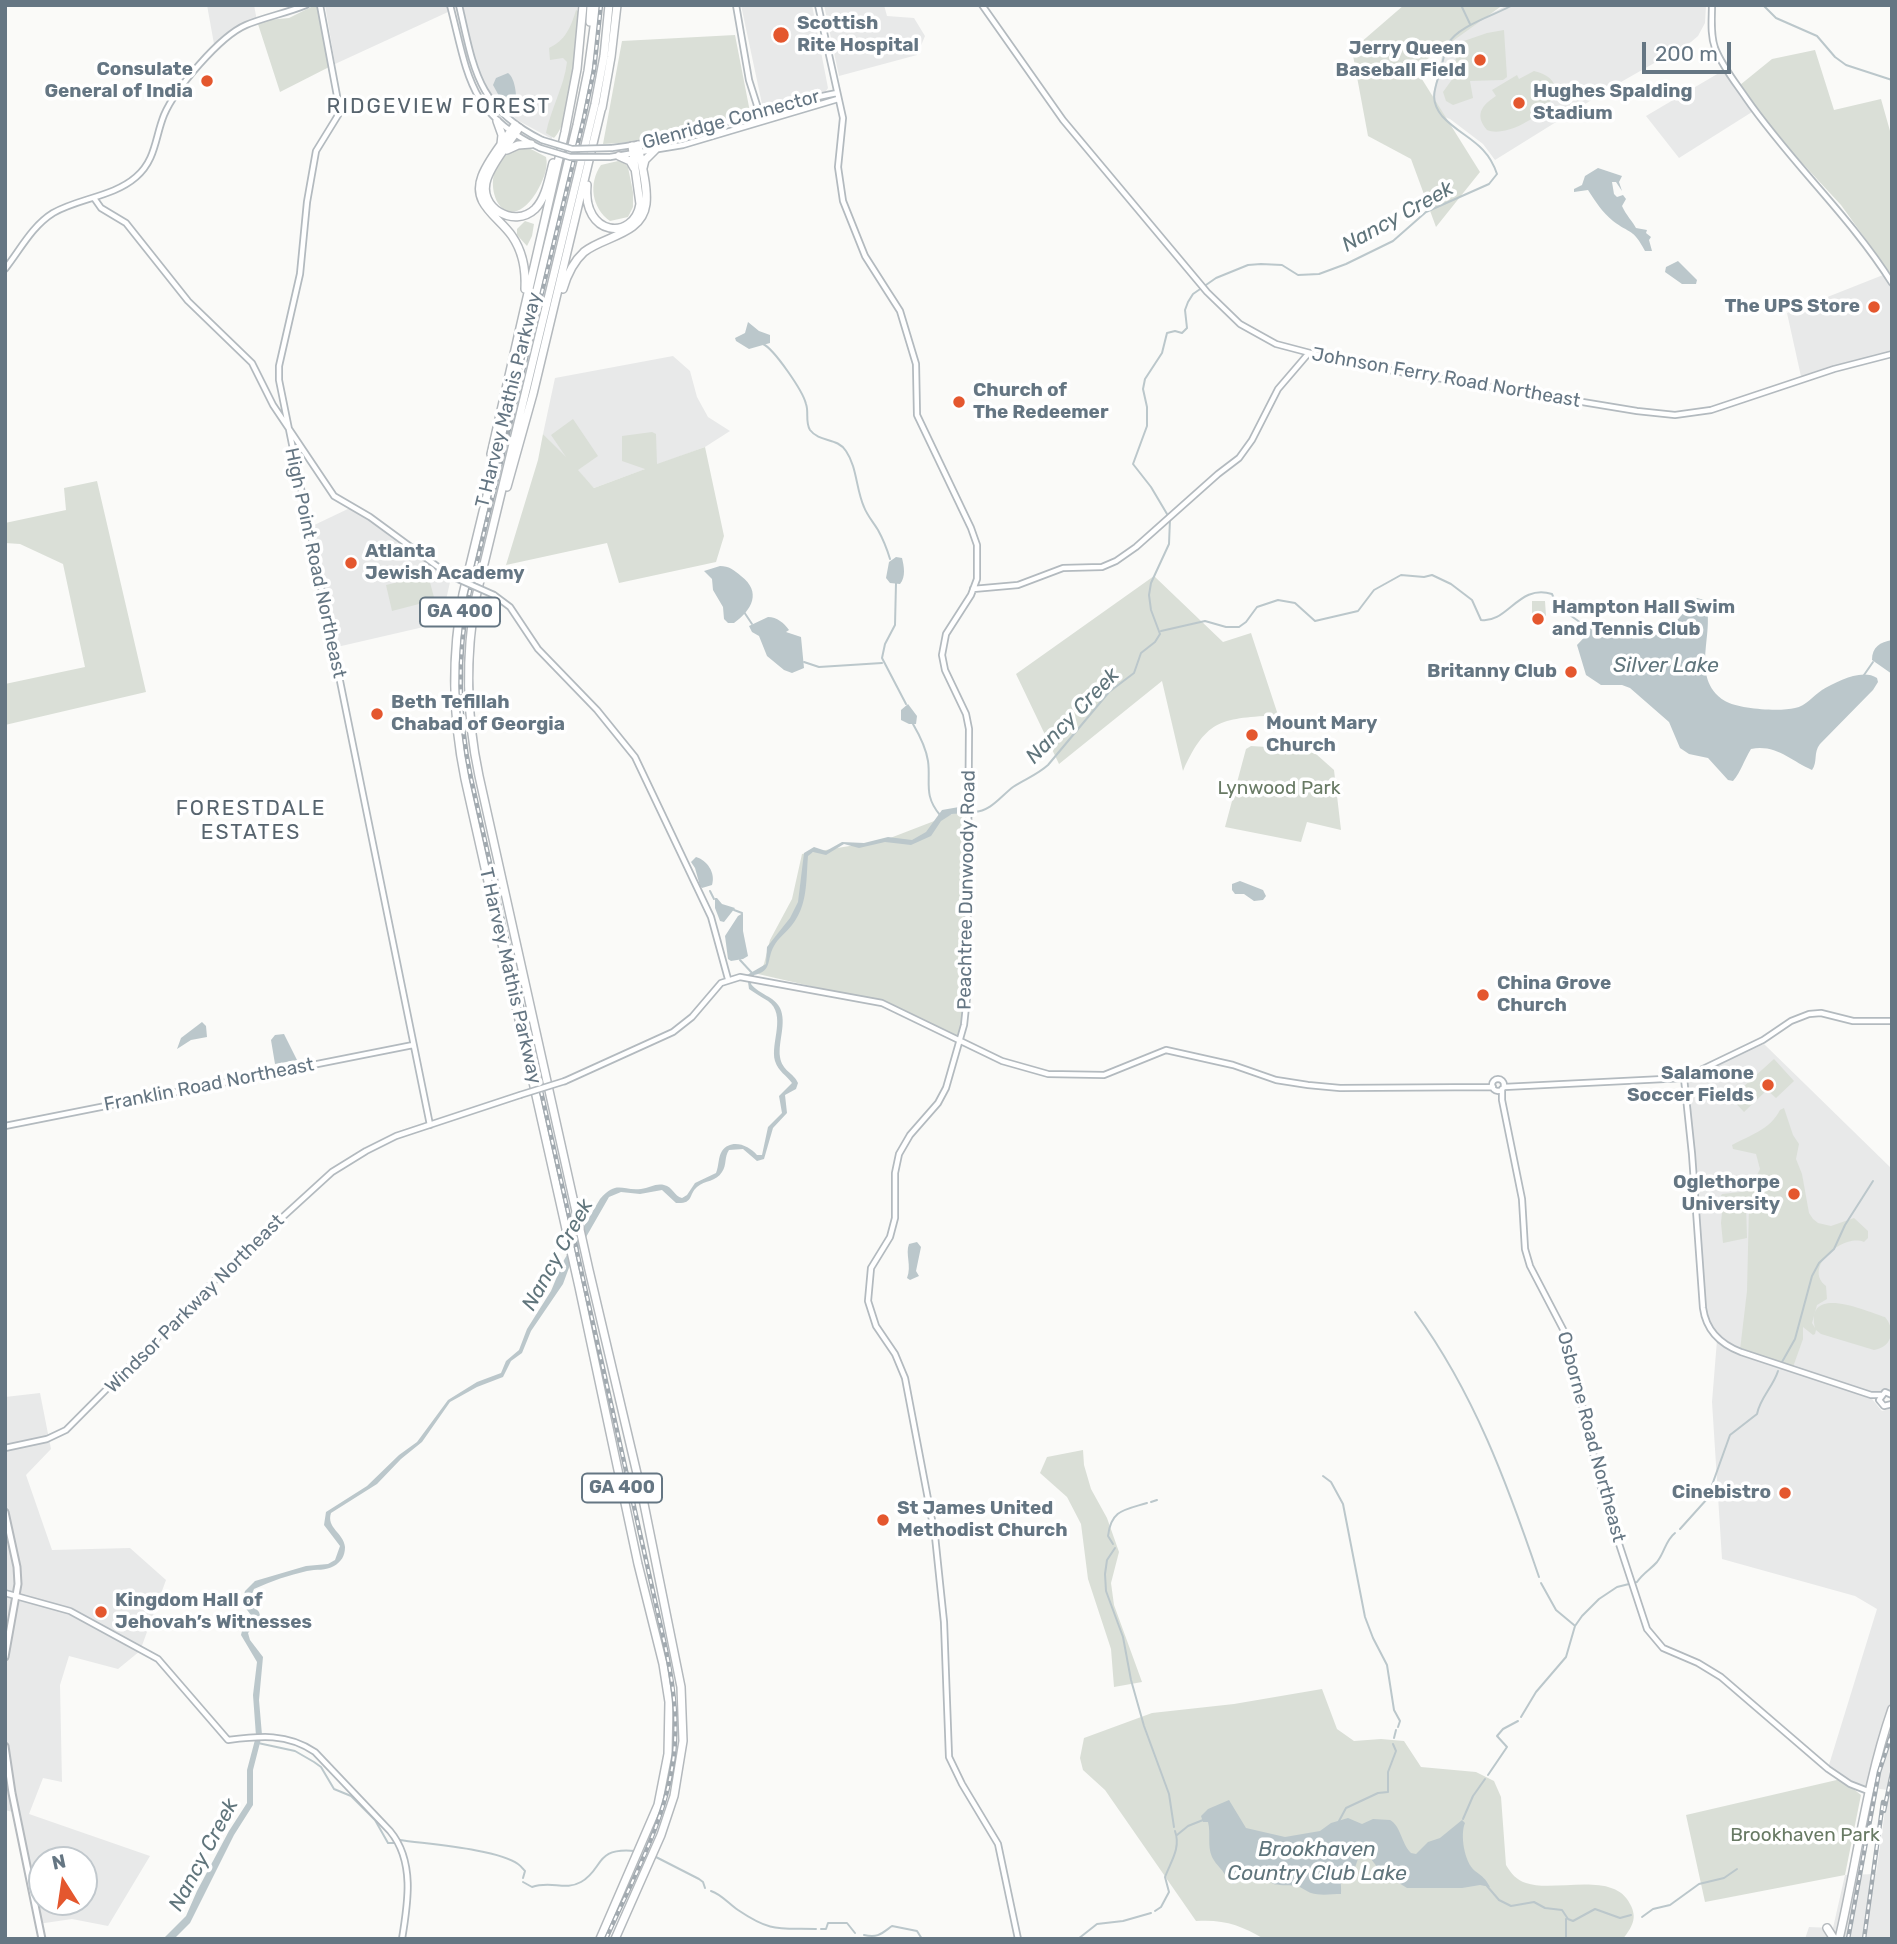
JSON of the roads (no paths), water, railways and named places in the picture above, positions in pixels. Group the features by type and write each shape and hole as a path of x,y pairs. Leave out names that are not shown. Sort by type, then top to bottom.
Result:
{"highway":[{"path":"488,486 487,472 494,439 568,116 577,68 583,5"},
{"path":"582,102 581,87 591,5"},
{"name":"T Harvey Mathis Parkway","path":"597,5 582,102 488,486 457,627 454,678 457,730 466,779 667,1689 670,1728 664,1779 653,1820 600,1939"},
{"name":"T Harvey Mathis Parkway","path":"609,5 603,64 593,112 473,613 468,695 472,744 643,1499 681,1687 684,1728 678,1782 666,1821 615,1939"},
{"path":"617,5 611,57 587,194 589,211 597,222 605,227 614,228 628,224 635,217 640,204 636,149"},
{"path":"484,565 528,413 602,106"},
{"path":"515,130 487,177 486,195 492,206 509,217 520,217 534,210 542,199 568,116"},
{"path":"497,121 503,149"},
{"path":"522,314 525,275 520,252 512,237 484,206 480,193 483,173 503,149 531,144"},
{"path":"639,173 654,150"},
{"path":"544,346 574,263 590,248 631,228 642,215 646,200 639,173 630,161 619,156"},
{"path":"1837,1939 1875,1759 1892,1709"},
{"path":"1827,1928 1837,1939"}],"main road":[{"path":"5,1512 17,1567 17,1597 5,1657"},
{"path":"5,1746 42,1939"}],"street":[{"path":"5,269 33,231 48,216 127,183 141,172 152,156 162,120 170,104 221,41 246,25 306,5"},
{"name":"High Point Road Northeast","path":"320,5 340,112 316,151 307,202 300,274 278,371 430,1125"},
{"name":"Glenridge Connector","path":"450,5 466,72 476,95 497,121 542,140 582,150 654,150 712,137 837,96"},
{"name":"Glenridge Connector","path":"459,5 478,80 492,103 531,144 570,157 619,156 793,102 837,96"},
{"path":"736,5 746,64 762,121"},
{"name":"Peachtree Dunwoody Road","path":"818,5 843,118 838,167 843,201 864,256 894,298 906,326 916,365 915,401 918,415 977,545 978,569 974,589 944,638 942,656 944,670 965,714 969,729 967,997 960,1041 942,1097 910,1135 899,1154 895,1173 895,1218 890,1237 872,1268 868,1301 876,1326 895,1354 908,1385 935,1536 944,1622 949,1756 961,1784 998,1844 1018,1939"},
{"name":"Johnson Ferry Road Northeast","path":"982,5 1063,120 1207,292 1240,324 1276,344 1368,367 1623,409 1675,415 1711,410 1833,370 1892,354"},
{"path":"1713,5 1711,30 1714,46 1723,66 1778,140 1847,218 1892,284"},
{"path":"94,198 101,208 126,223 188,301 252,363 268,397 336,499 370,517 449,575 494,594 510,607 530,640 597,710 635,757 711,917 728,979 744,977 882,1003 1015,1066 1058,1075 1109,1074 1148,1055 1166,1050 1233,1065 1276,1080 1340,1088 1515,1086 1684,1078 1763,1040 1791,1021 1809,1014 1821,1013 1853,1021 1892,1021"},
{"path":"974,589 1018,585 1063,568 1102,566 1116,561 1136,547 1239,458 1252,440 1278,389 1308,354"},
{"name":"Windsor Parkway Northeast","path":"5,1448 47,1439 66,1430 229,1266 324,1179 376,1145 565,1081 673,1032 692,1017 715,988 728,979"},
{"name":"Franklin Road Northeast","path":"5,1126 413,1045"},
{"path":"1684,1078 1703,1308 1709,1328 1731,1349 1880,1397"},
{"path":"1494,1086 1499,1079 1503,1086"},
{"name":"Osborne Road Northeast","path":"1494,1086 1502,1100"},
{"name":"Osborne Road Northeast","path":"1503,1086 1502,1100 1522,1199 1525,1249 1530,1266 1566,1335 1602,1492 1647,1629 1658,1643 1671,1653 1712,1670 1828,1769 1850,1784 1868,1791"},
{"path":"1880,1397 1887,1392 1892,1395"},
{"path":"1880,1397 1884,1406 1892,1404"},
{"path":"5,1593 70,1611 158,1659 228,1740 273,1736 292,1740 315,1752 396,1838 402,1852 407,1880 408,1897 402,1939"}],"water":[{"path":"508,73 515,89 514,113 504,105 493,85 496,78"},
{"path":"1598,168 1622,176 1619,182 1622,191 1616,182 1612,182 1614,194 1617,197 1623,195 1626,199 1622,206 1636,228 1647,230 1646,233 1651,237 1649,240 1652,251 1645,251 1634,235 1609,218 1588,190 1574,192 1574,189 1582,185 1585,176"},
{"path":"1678,261 1697,280 1696,284 1682,284 1665,272 1666,267"},
{"path":"748,322 759,331 770,335 770,343 749,349 736,341 735,338 745,333"},
{"path":"896,557 902,558 903,564 904,575 900,584 890,583 886,578 889,562"},
{"path":"720,566 734,570 747,582 753,594 750,607 734,623 728,623 724,619 723,607 713,590 712,579 704,571"},
{"name":"Silver Lake","path":"1697,598 1704,600 1707,612 1705,666 1708,679 1714,691 1731,704 1770,710 1795,708 1834,683 1849,677 1871,675 1877,678 1878,682 1873,690 1820,744 1812,770 1776,751 1751,749 1736,777 1733,781 1728,780 1708,758 1689,754 1680,748 1669,722 1630,688 1622,685 1601,685 1586,675 1577,645 1597,624 1613,633 1651,626 1671,627"},
{"path":"768,617 783,623 789,630 786,632 801,637 804,668 792,673 767,656 759,636 752,632 749,626"},
{"path":"1892,640 1892,674 1872,660 1873,652 1878,646"},
{"path":"908,704 917,716 916,724 901,720 901,710"},
{"path":"959,807 975,812 952,814 941,821 931,836 911,845 885,842 859,848 844,844 826,855 813,852 808,856 801,909 792,925 776,943 767,968 754,975 751,984 780,1008 783,1020 780,1057 783,1066 798,1083 796,1089 785,1095 787,1113 773,1128 764,1159 757,1161 743,1149 729,1150 720,1175 697,1187 686,1202 676,1203 662,1190 640,1194 621,1192 609,1197 570,1265 563,1284 531,1331 522,1353 511,1361 503,1377 450,1402 422,1442 377,1484 331,1513 331,1523 344,1542 341,1561 331,1568 294,1574 254,1589 249,1601 259,1612 261,1619 248,1633 263,1657 259,1700 262,1735 253,1770 253,1805 234,1835 190,1923 174,1939 163,1939 186,1916 229,1831 247,1803 247,1770 256,1736 253,1695 257,1662 241,1635 243,1627 253,1618 242,1603 245,1591 255,1581 335,1560 340,1546 324,1525 326,1512 367,1486 399,1455 417,1442 448,1400 477,1382 501,1373 506,1361 519,1350 527,1329 551,1291 564,1260 606,1193 615,1188 641,1189 661,1185 667,1186 682,1198 695,1183 716,1173 721,1153 726,1147 740,1144 757,1155 762,1155 768,1127 782,1113 779,1096 792,1083 780,1071 775,1061 777,1021 774,1007 749,989 747,975 766,964 767,947 790,918 798,902 804,853 814,847 826,851 842,842 864,843 888,837 912,840 926,832 942,810"},
{"path":"696,857 710,868 712,885 702,888 700,886 691,862"},
{"path":"1240,881 1263,890 1266,896 1263,900 1254,901 1244,894 1235,894 1232,884"},
{"path":"715,898 722,904 735,908 724,922 720,921 715,908"},
{"path":"743,913 748,956 731,961 728,959 725,936"},
{"path":"202,1022 206,1026 207,1037 191,1040 177,1049 181,1038"},
{"path":"284,1034 297,1060 275,1064 271,1040 275,1035"},
{"path":"917,1242 921,1247 916,1271 919,1276 910,1280 907,1278 908,1248 909,1244"},
{"name":"Brookhaven Country Club Lake","path":"1229,1800 1246,1828 1285,1837 1320,1831 1331,1823 1348,1818 1362,1824 1373,1819 1390,1820 1397,1826 1411,1853 1416,1854 1428,1842 1440,1838 1462,1820 1465,1823 1463,1841 1468,1861 1490,1887 1480,1885 1462,1888 1407,1888 1381,1872 1371,1859 1365,1856 1358,1859 1353,1873 1346,1873 1344,1876 1341,1881 1341,1894 1315,1894 1291,1885 1271,1883 1266,1875 1262,1874 1233,1884 1228,1881 1212,1857 1208,1822 1203,1822 1201,1816 1208,1809"}],"waterway":[{"path":"1461,5 1470,24"},
{"name":"Nancy Creek","path":"974,812 990,806 1013,787 1048,765 1109,692 1134,673 1141,653 1155,642 1160,634 1151,610 1149,595 1151,583 1169,544 1170,519 1133,464 1147,426 1143,389 1145,379 1162,353 1167,333 1182,333 1187,328 1185,310 1193,294 1216,278 1248,265 1282,265 1298,275 1319,274 1346,264 1393,241 1426,212 1489,184 1497,174 1487,154 1442,116 1434,101 1435,91 1446,48 1453,38 1468,26 1513,5"},
{"path":"1763,5 1776,18 1817,36 1835,57 1846,65 1892,80"},
{"path":"763,344 781,362 800,390 807,407 810,430 846,451 864,507 880,533 890,559"},
{"path":"1161,631 1205,621 1226,627 1239,627 1257,607 1278,600 1295,603 1315,621 1358,611 1374,590 1401,575 1432,575 1451,584 1472,600 1481,620 1498,616 1531,594 1552,594 1557,606 1591,630"},
{"path":"896,583 895,625 885,644 882,658 906,704"},
{"path":"744,612 752,624"},
{"path":"804,662 819,667 882,663"},
{"path":"1864,675 1873,662"},
{"path":"913,724 926,751 931,801 940,815"},
{"path":"710,891 714,899"},
{"path":"734,910 742,913"},
{"path":"740,960 753,974"},
{"path":"1782,1362 1795,1339 1812,1276 1819,1263 1834,1249 1845,1225 1873,1181"},
{"path":"1415,1312 1455,1374 1472,1407 1501,1473 1539,1577"},
{"path":"1680,1529 1707,1499 1730,1435 1757,1414 1778,1371"},
{"path":"1323,1476 1331,1482 1343,1504 1365,1617 1387,1665 1394,1710 1400,1721 1398,1727"},
{"path":"1151,1502 1157,1500"},
{"path":"1113,1544 1108,1536 1116,1516 1120,1512 1147,1503"},
{"path":"1521,1717 1536,1692 1566,1657 1575,1626 1582,1616 1599,1599 1617,1587 1637,1582 1657,1562 1675,1533"},
{"path":"1115,1548 1107,1560 1106,1591 1123,1637 1144,1726 1169,1794 1174,1827"},
{"path":"1541,1583 1556,1610 1574,1625"},
{"path":"1488,1775 1507,1747 1497,1736 1503,1729 1518,1721"},
{"path":"1394,1738 1396,1730"},
{"path":"258,1743 295,1751 321,1767 334,1789 351,1796 375,1820 388,1843 394,1843"},
{"path":"1339,1821 1346,1808 1378,1793 1388,1792 1388,1772 1396,1751 1393,1744"},
{"path":"1463,1819 1473,1796 1485,1779"},
{"path":"1177,1835 1188,1826 1203,1820"},
{"path":"1155,1911 1161,1907 1169,1892 1165,1877 1176,1849 1175,1831"},
{"path":"400,1840 495,1854 519,1865 525,1871 523,1878"},
{"path":"523,1882 532,1887 575,1885 588,1877 601,1860 612,1852 635,1851"},
{"path":"654,1856 699,1879 705,1888"},
{"path":"1642,1917 1653,1909 1670,1905 1699,1884 1724,1878 1737,1869"},
{"path":"1487,1886 1499,1900 1511,1906 1534,1902 1545,1908 1562,1910 1568,1919 1573,1921 1595,1909 1620,1918 1631,1915"},
{"path":"711,1891 759,1923 784,1929 816,1929"},
{"path":"1078,1939 1097,1924 1123,1921 1151,1913"},
{"path":"1566,1919 1566,1939"},
{"path":"821,1929 826,1929 828,1923 847,1923 855,1933"},
{"path":"864,1935 879,1935 892,1926 917,1931 922,1939"}],"railway":[{"path":"601,5 594,70 584,118 469,595 462,641 461,709 471,778 665,1645 673,1693 675,1742 666,1794 650,1843 606,1939"},
{"path":"1848,1939 1879,1772 1892,1733"},
{"path":"1884,1811 1892,1773"},
{"path":"1864,1939 1883,1802"}],"place":[{"name":"Scottish Rite Hospital","path":"781,35"},
{"name":"Jerry Queen Baseball Field","path":"1480,60"},
{"name":"Consulate General of India","path":"207,81"},
{"name":"Hughes Spalding Stadium","path":"1519,103"},
{"name":"The UPS Store","path":"1874,307"},
{"name":"Church of The Redeemer","path":"959,402"},
{"name":"Atlanta Jewish Academy","path":"351,563"},
{"name":"Hampton Hall Swim and Tennis Club","path":"1538,619"},
{"name":"Britanny Club","path":"1571,672"},
{"name":"Beth Tefillah Chabad of Georgia","path":"377,714"},
{"name":"Mount Mary Church","path":"1252,735"},
{"name":"China Grove Church","path":"1483,995"},
{"name":"Salamone Soccer Fields","path":"1768,1085"},
{"name":"Oglethorpe University","path":"1794,1194"},
{"name":"Cinebistro","path":"1785,1493"},
{"name":"St James United Methodist Church","path":"883,1520"},
{"name":"Kingdom Hall of Jehovah’s Witnesses","path":"101,1612"}],"district":[{"name":"RIDGEVIEW FOREST","path":"439,107"},
{"name":"FORESTDALE ESTATES","path":"251,821"}],"park label":[{"name":"Lynwood Park","path":"1279,789"},
{"name":"Brookhaven Park","path":"1805,1836"}]}
